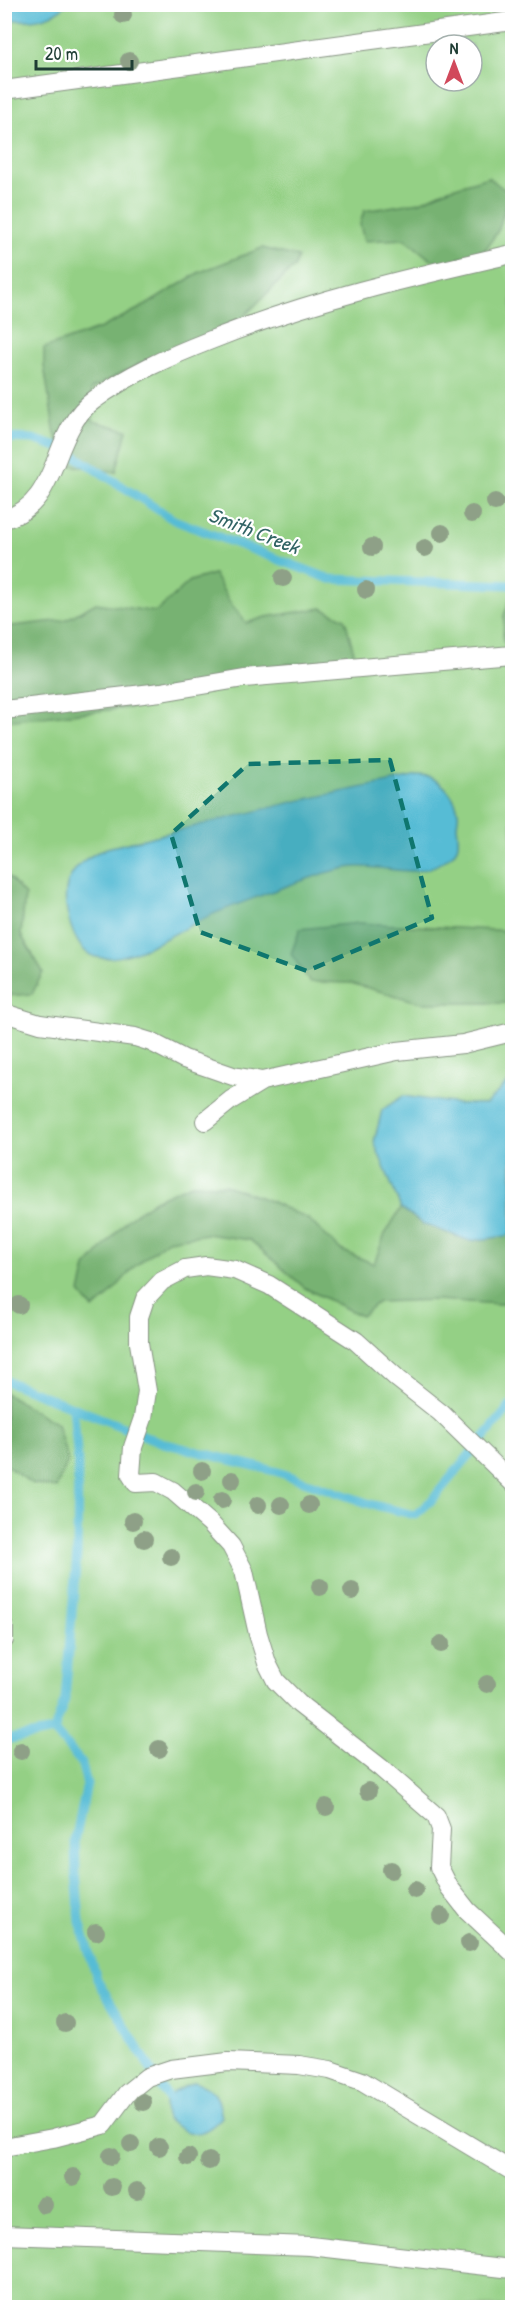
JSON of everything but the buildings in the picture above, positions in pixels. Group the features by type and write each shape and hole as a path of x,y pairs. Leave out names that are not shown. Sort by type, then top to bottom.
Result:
{"lane":[{"path":"4,90 513,21"},
{"path":"4,519 14,516 35,502 55,466 67,430 77,414 93,400 172,355 255,321 389,284 513,254"},
{"path":"4,710 161,692 244,678 513,655"},
{"path":"4,1013 40,1024 135,1037 151,1042 184,1059 233,1076 262,1081"},
{"path":"205,1121 231,1100 262,1081 397,1051 463,1044 513,1032"},
{"path":"513,1482 459,1431 356,1341 269,1285 235,1270 206,1266 185,1269 162,1281 145,1299 139,1317 139,1343 147,1391 143,1418 133,1447 131,1475 136,1483 156,1482 173,1491 210,1523 231,1546 244,1572 258,1634 267,1663 276,1680 299,1704 381,1767 436,1816 441,1829 439,1867 449,1887 467,1910 513,1952"},
{"path":"4,1627 4,1640"},
{"path":"4,2147 53,2138 103,2125 127,2093 147,2077 171,2069 228,2062 299,2065 330,2070 362,2081 513,2170"},
{"path":"4,2235 310,2246 513,2270"}],"highlighted area":[{"path":"390,760 432,918 307,971 200,932 171,834 248,764"}],"green space":[{"path":"5,5 512,5 512,2307 5,2308"},
{"path":"488,177 509,193 499,229 486,249 445,264 430,259 405,239 364,241 360,224 364,211 420,202 449,189"},
{"path":"262,248 298,257 295,266 235,325 139,364 91,389 93,421 127,430 116,472 69,465 55,434 44,366 44,348 101,328 148,304 198,273"},
{"path":"214,574 229,601 246,623 266,617 322,608 345,619 354,653 340,662 286,664 146,706 5,721 4,627 65,620 96,603 156,612 190,581"},
{"path":"512,592 512,654 503,641 504,616"},
{"path":"4,872 25,895 21,935 43,972 32,994 5,996"},
{"path":"359,923 512,931 512,1003 422,1003 350,983 310,982 291,954 300,929"},
{"path":"191,1184 225,1185 268,1200 308,1219 341,1250 374,1264 385,1234 401,1208 423,1224 507,1236 512,1233 512,1298 500,1304 436,1300 378,1302 361,1316 305,1288 250,1240 206,1234 168,1240 135,1266 107,1298 93,1309 80,1293 86,1267 128,1219 155,1200"},
{"path":"5,1393 57,1424 68,1461 56,1488 31,1483 5,1464"}],"water":[{"path":"5,4 66,5 45,17 22,20 5,19"},
{"path":"418,776 436,780 449,792 457,807 457,848 441,863 430,868 410,871 356,867 329,872 218,912 141,950 110,958 89,954 75,936 66,905 67,885 76,869 98,852 297,801"},
{"path":"512,1078 512,1233 507,1236 470,1241 423,1224 401,1208 374,1142 382,1110 403,1096 459,1104 486,1104"},
{"path":"195,2082 215,2094 222,2117 208,2130 195,2133 182,2130 166,2119 165,2103 173,2092"}],"waterway":[{"name":"Smith Creek","path":"4,438 33,439 66,450 174,520 330,579 512,585"},
{"path":"4,1380 163,1443 278,1472 370,1504 415,1515 432,1500 512,1404"},
{"path":"4,1740 54,1731 65,1699 77,1553 78,1462 73,1407"},
{"path":"54,1731 81,1762 87,1784 75,1841 76,1873 80,1922 97,1979 168,2098"}]}
